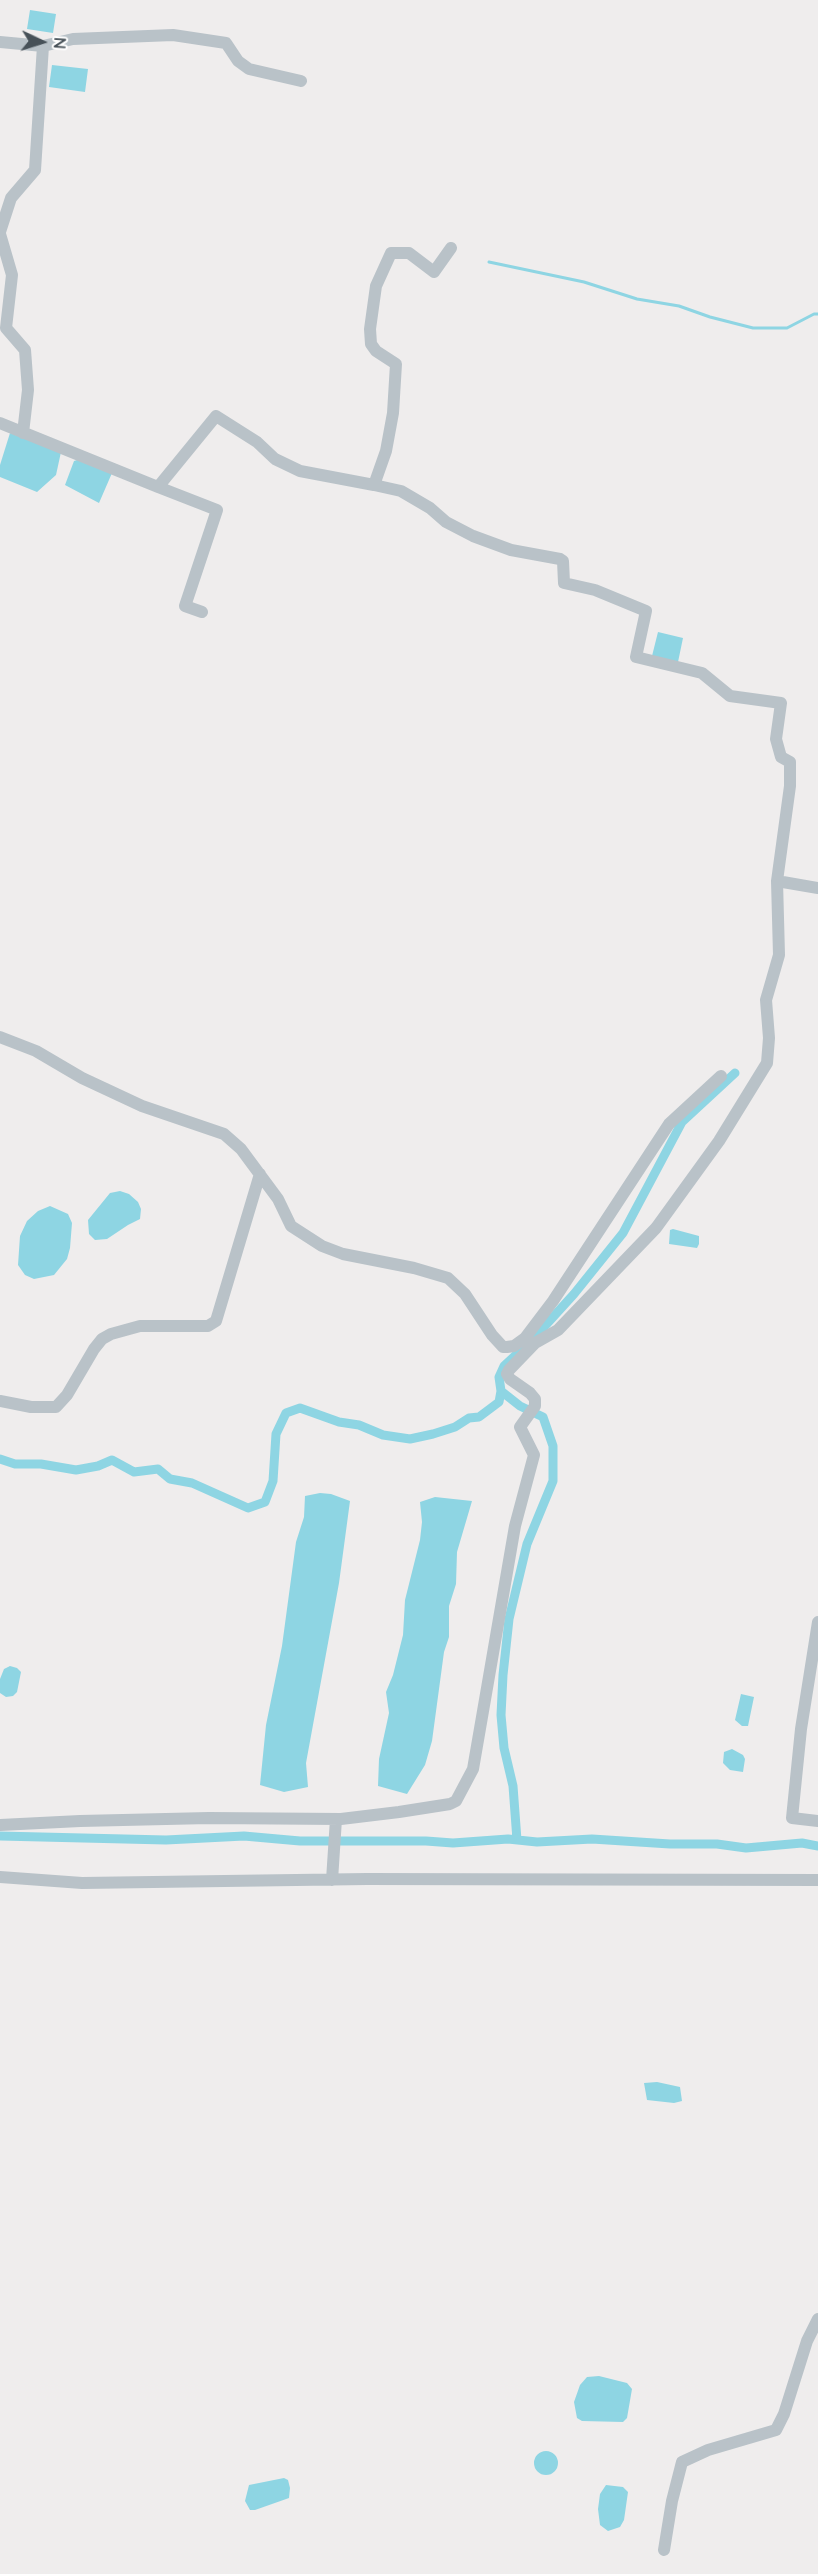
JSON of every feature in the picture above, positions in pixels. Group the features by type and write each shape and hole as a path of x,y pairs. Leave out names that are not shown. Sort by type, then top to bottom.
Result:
{"street":[{"path":"0,42 43,46 74,39 173,35 226,43 238,61 249,69 301,81"},
{"path":"23,433 28,390 25,350 6,328 12,275 0,233 11,198 34,170 43,46"},
{"path":"374,485 386,451 393,413 396,364 376,351 371,344 370,329 375,286 391,253 409,253 434,272 451,248"},
{"path":"0,1825 197,1818 336,1822 450,1804 456,1801 467,1784 479,1740 515,1526 534,1455 520,1426 535,1406 535,1399 531,1393 510,1379 507,1374 529,1348 558,1330 656,1228 719,1141 767,1063 769,1038 766,1000 779,955 777,881 790,786 790,762 781,757 776,739 781,703 730,696 702,673 636,657 646,611 595,590 564,583 563,561 560,559 511,550 473,536 446,522 430,508 401,491 300,471 275,459 257,442 216,416 158,487"},
{"path":"0,423 217,510 185,606 202,612"},
{"path":"777,881 818,888"},
{"path":"0,1037 36,1051 82,1078 142,1106 224,1134 237,1144 279,1199 291,1226 322,1246 344,1254 448,1278 465,1294 500,1344 510,1348 525,1338 553,1301 669,1124 721,1076"},
{"path":"0,1401 31,1407 56,1407 67,1395 94,1349 102,1339 111,1334 140,1326 208,1326 216,1321 260,1174"},
{"path":"818,1622 802,1719 792,1818 818,1821"},
{"path":"332,1880 336,1822"},
{"path":"0,1877 82,1883 332,1880 818,1880"},
{"path":"664,2550 672,2501 682,2462 708,2450 776,2430 784,2414 807,2341 818,2319"}],"water":[{"path":"30,10 56,14 53,33 27,29"},
{"path":"52,65 88,69 85,92 49,87"},
{"path":"10,433 61,452 56,475 37,492 0,477 0,465"},
{"path":"80,459 112,473 99,503 65,485 74,461"},
{"path":"658,632 683,638 678,662 652,656"},
{"path":"120,1191 129,1194 138,1202 141,1209 140,1219 107,1239 95,1240 89,1234 88,1220 110,1193"},
{"path":"50,1206 68,1214 72,1223 70,1248 67,1259 54,1275 34,1279 25,1275 18,1265 20,1236 27,1221 38,1211"},
{"path":"670,1230 699,1236 697,1248 669,1244"},
{"path":"320,1493 331,1494 350,1501 339,1583 306,1763 308,1787 284,1792 260,1785 266,1725 282,1646 296,1542 304,1517 305,1496"},
{"path":"435,1497 472,1501 457,1552 456,1584 449,1606 449,1637 444,1652 432,1741 425,1765 407,1794 378,1786 379,1759 389,1713 386,1692 393,1675 403,1635 405,1600 420,1540 422,1522 420,1502"},
{"path":"10,1666 21,1672 17,1692 13,1696 6,1697 0,1693 0,1679 4,1669"},
{"path":"741,1694 754,1697 748,1726 742,1726 735,1720"},
{"path":"732,1749 743,1755 745,1759 743,1772 730,1770 723,1763 724,1752"},
{"path":"657,2082 680,2087 682,2101 674,2103 647,2100 644,2083"},
{"path":"599,2376 627,2383 632,2389 627,2418 623,2422 582,2421 577,2418 574,2402 580,2385 587,2377"},
{"path":"546,2451 551,2452 557,2458 557,2468 551,2474 546,2475 541,2474 535,2468 534,2463 535,2458 541,2452"},
{"path":"284,2478 288,2480 290,2488 289,2498 250,2510 245,2501 249,2485"},
{"path":"606,2485 623,2487 628,2492 624,2520 620,2527 608,2531 600,2525 598,2509 600,2494"}],"waterway":[{"path":"489,262 584,282 637,299 679,306 753,328 787,328 818,314"},
{"path":"0,1459 15,1464 41,1464 76,1470 98,1466 112,1460 134,1472 158,1469 170,1479 192,1483 248,1508 265,1502 273,1481 276,1434 286,1413 300,1408 339,1422 359,1425 383,1435 410,1439 455,1427 469,1418 479,1417 499,1402 501,1391 499,1377 504,1366 534,1338 574,1294 623,1233 682,1122 735,1073"},
{"path":"501,1391 520,1406 543,1417 553,1446 553,1481 527,1544 509,1619 503,1675 501,1715 504,1748 513,1786 517,1840"},
{"path":"0,1836 166,1840 244,1836 300,1841 453,1843 508,1839 537,1842 592,1839 670,1844 717,1844 746,1848 802,1843 818,1846"}]}
